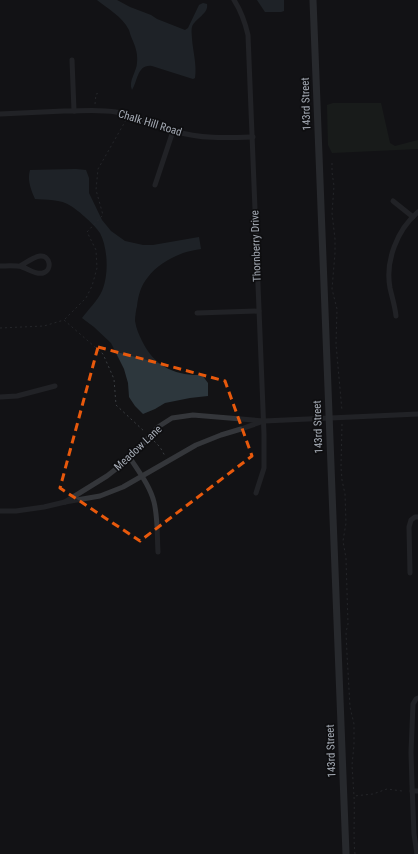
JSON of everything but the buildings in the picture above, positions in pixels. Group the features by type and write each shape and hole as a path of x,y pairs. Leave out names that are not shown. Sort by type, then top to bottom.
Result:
{"street":[{"name":"Thornberry Drive","path":"234,0 244,19 248,35 253,138 264,421 264,468 256,493"},
{"name":"143rd Street","path":"313,0 346,854"},
{"path":"72,60 74,111"},
{"name":"Chalk Hill Road","path":"0,114 74,111 115,112 129,114 173,131 199,137 253,138"},
{"path":"156,185 173,131"},
{"path":"393,201 412,217"},
{"path":"396,316 390,287 389,268 393,249 401,232 412,217 418,212"},
{"path":"0,266 20,266 33,272 44,273 48,270 49,262 45,256 40,256 20,266"},
{"path":"197,313 259,311"},
{"path":"0,396 17,396 56,386"},
{"name":"Meadow Lane","path":"66,502 106,476 130,458 158,427 172,418 193,414 264,421 418,414"},
{"name":"Meadow Lane","path":"0,511 16,511 44,507 100,496 123,487 196,445 264,421"},
{"path":"130,458 142,476 154,502 158,552"},
{"path":"410,573 409,527 411,520 418,517"},
{"path":"417,854 414,834 411,752 413,704 418,698"},
{"path":"412,791 418,791"}],"path":[{"path":"95,104 96,94 100,93"},
{"path":"0,328 44,326 64,320 86,298 92,286 97,268 96,250 87,232 103,215 96,190 98,169 129,114"},
{"path":"332,163 334,186 332,213 335,253 332,289 337,309 336,344 342,418 341,467 345,494 346,523 343,541 346,558 348,624 346,632 350,707 354,724 352,765 355,810 354,843 356,854"},
{"path":"64,320 103,354 114,379 116,405 150,436 160,447 168,461"},
{"path":"354,796 373,794 387,789 402,791"}],"highlighted area":[{"path":"98,347 225,381 252,456 140,541 60,488"}],"shaded area":[{"path":"97,0 117,0 157,19 185,30 188,28 199,5 203,3 207,4 206,11 196,21 192,28 196,68 195,78 193,79 152,66 147,66 141,70 132,90 131,83 137,66 137,57 136,49 129,30 119,17"},
{"path":"257,0 284,0 284,11 265,12"},
{"path":"333,103 381,103 390,143 395,146 418,140 418,149 332,153 328,145 327,105"},
{"path":"30,170 86,170 89,178 89,193 102,220 111,231 125,241 143,245 153,245 199,237 201,249 178,255 159,266 151,273 139,295 135,321 142,341 153,357 166,368 174,371 183,374 202,375 208,383 208,396 165,403 143,414 129,397 128,383 124,369 111,343 82,318 98,298 104,285 107,262 103,239 94,226 71,206 58,201 35,199 29,181"}]}
